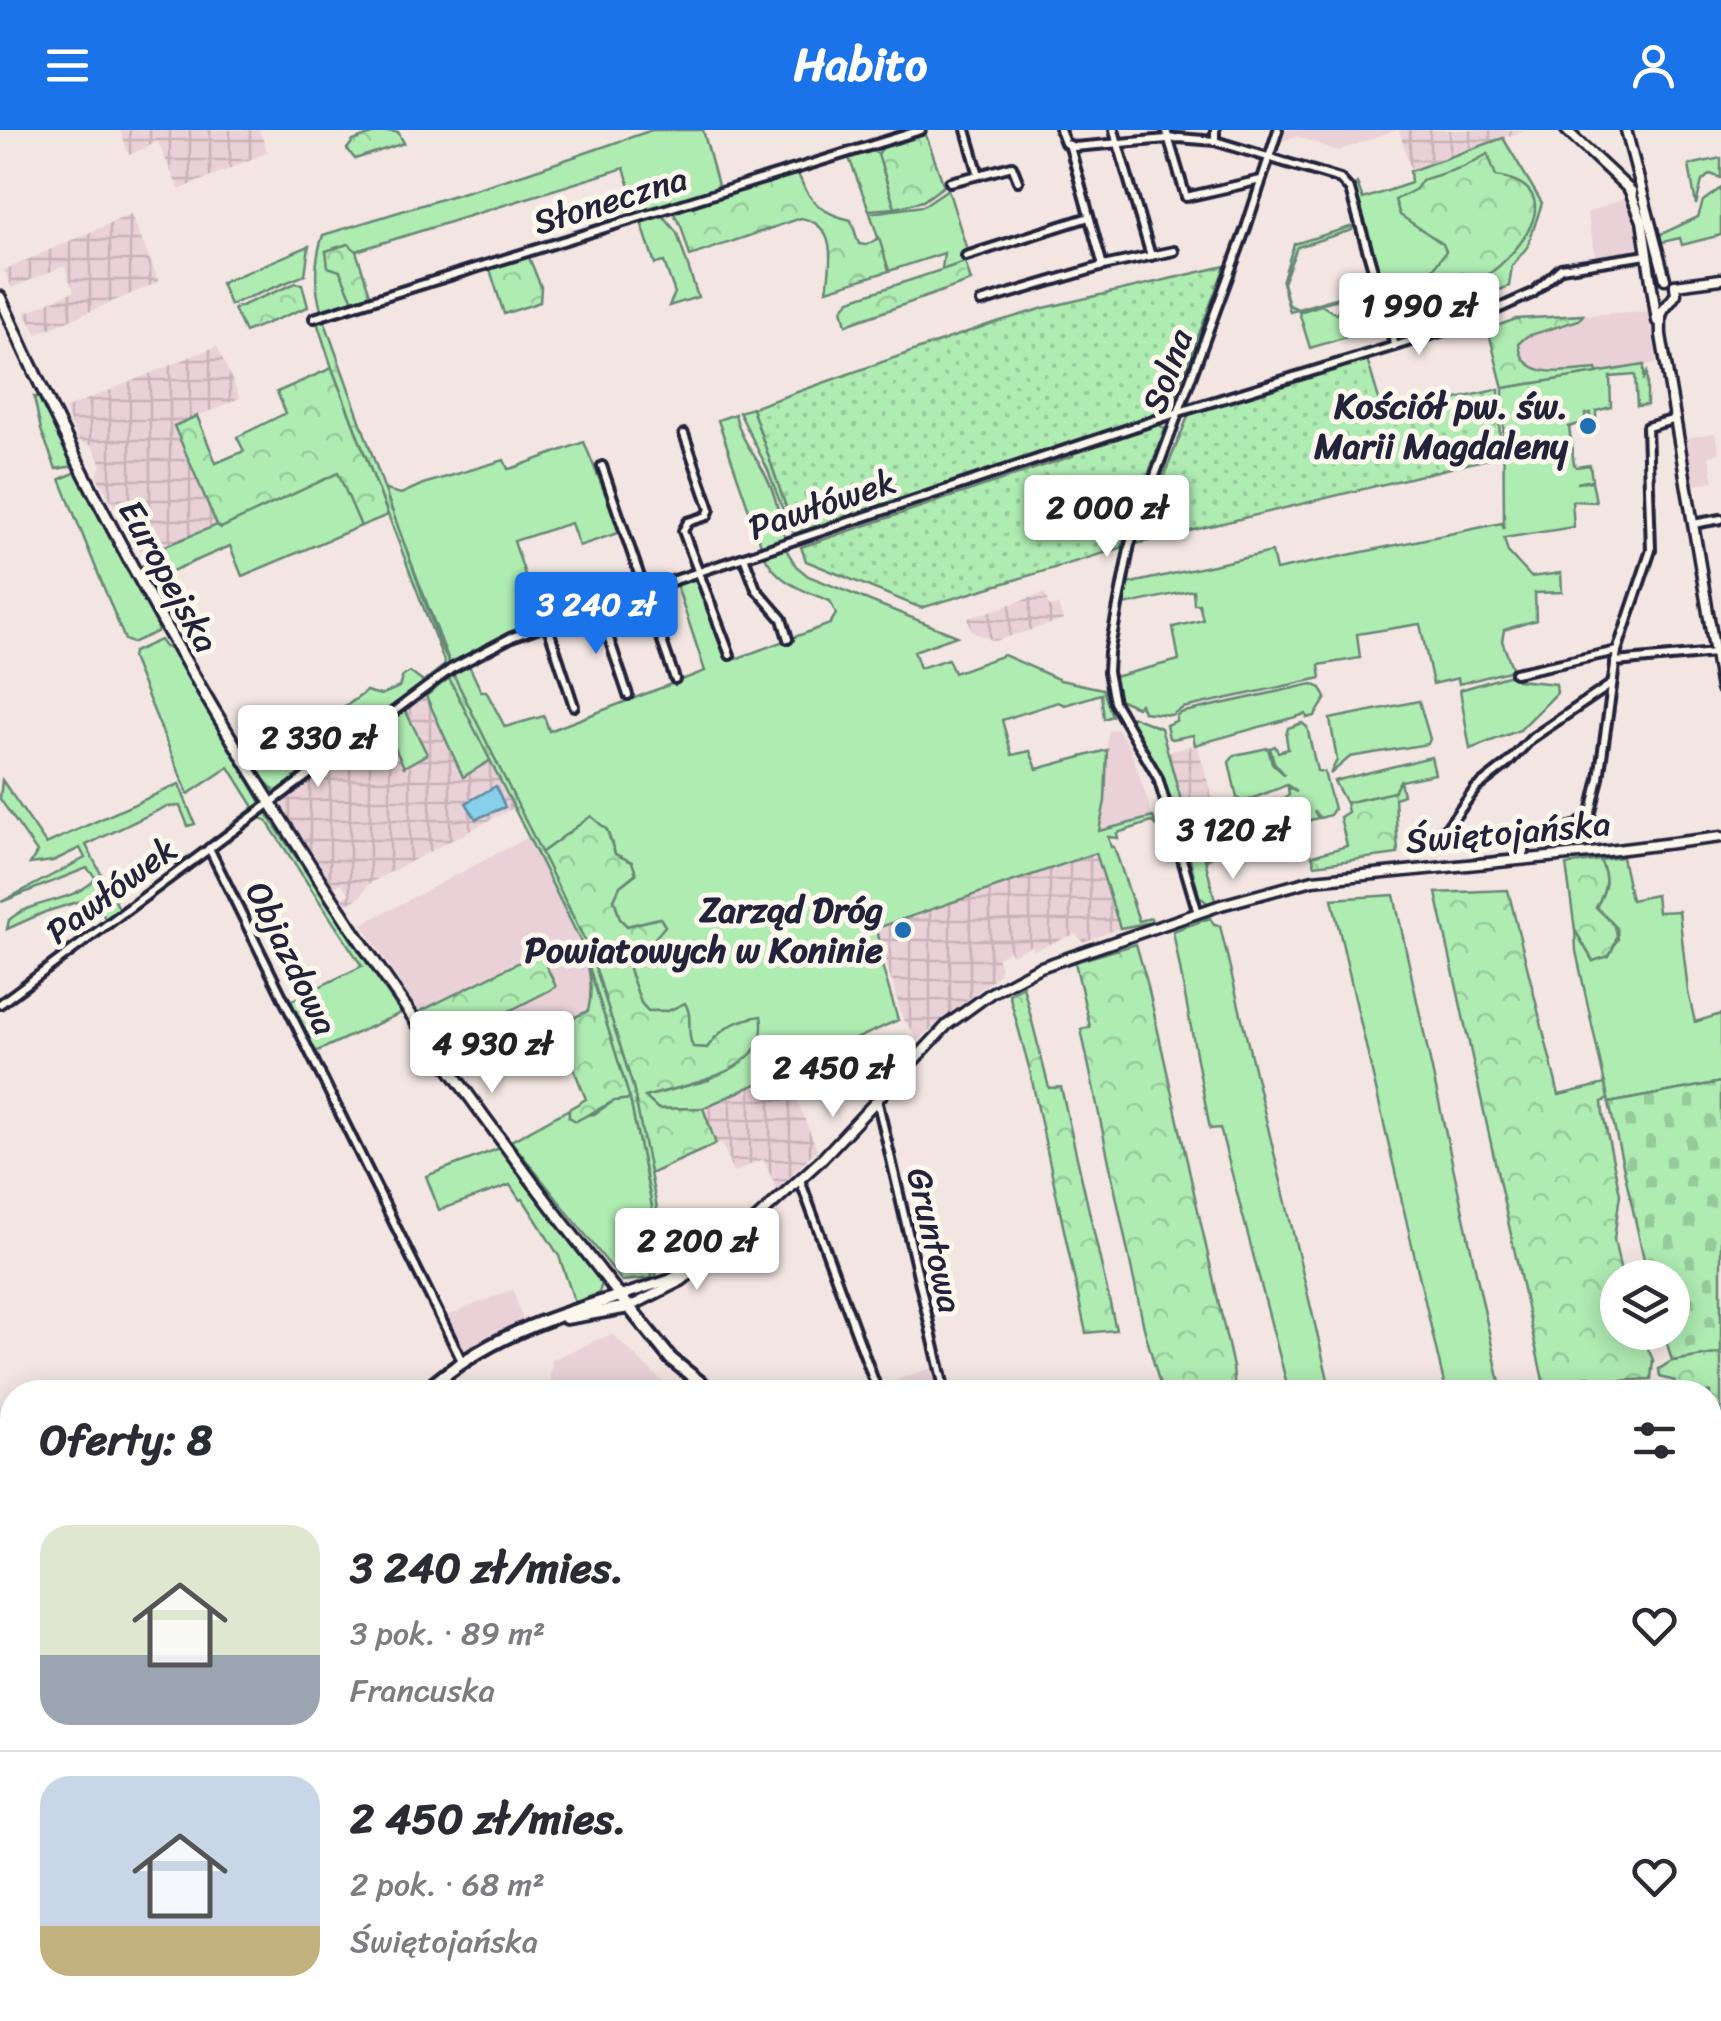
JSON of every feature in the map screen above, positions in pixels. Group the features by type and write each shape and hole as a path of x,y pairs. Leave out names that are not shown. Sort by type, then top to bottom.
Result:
{"main road":[{"name":"Europejska","path":"0,297 120,545 268,804 423,1035 629,1308 678,1366 696,1380"},
{"name":"Świętojańska","path":"438,1380 462,1360 502,1337 620,1296"},
{"name":"Świętojańska","path":"555,1318 629,1308"}],"street":[{"name":"Słoneczna","path":"314,318 921,130"},
{"path":"966,130 978,175"},
{"path":"1060,130 1069,146 1103,266"},
{"path":"1114,130 1151,256"},
{"path":"1166,130 1186,197 1261,180"},
{"path":"1215,130 1215,141"},
{"name":"Solna","path":"1198,913 1158,778 1118,714 1108,672 1127,553 1278,130"},
{"path":"1566,130 1637,196 1648,219"},
{"path":"1626,130 1665,278 1676,290"},
{"path":"1069,146 1170,139 1215,141 1340,179 1346,184 1395,346"},
{"path":"950,182 1012,166 1018,181"},
{"path":"1629,190 1638,178"},
{"path":"1629,190 1640,214 1648,255 1717,642 1721,689"},
{"path":"966,256 1089,217"},
{"path":"981,302 1103,266 1174,252"},
{"name":"Pawłówek","path":"0,1004 461,662 548,624 744,556 1179,412 1460,326 1533,293 1561,268 1648,255"},
{"path":"1665,278 1656,282 1652,293 1656,300 1667,303"},
{"path":"1661,336 1660,314 1676,290 1721,278"},
{"path":"1523,859 1525,846 1550,832 1578,825 1591,812 1616,651 1650,550 1647,426 1676,419"},
{"path":"684,434 710,509 707,516 688,522 683,532 730,655"},
{"path":"602,466 676,679"},
{"path":"1694,524 1721,519"},
{"path":"744,556 756,589 782,619 788,639"},
{"path":"598,606 628,696"},
{"path":"548,624 574,706"},
{"path":"1515,673 1616,651"},
{"path":"1615,662 1715,653"},
{"path":"1431,834 1446,828 1476,788 1508,764 1532,738 1611,684"},
{"name":"Świętojańska","path":"629,1308 674,1286 800,1180 947,1025 1000,988 1073,954 1270,890 1314,880 1721,837"},
{"name":"Objazdowa","path":"209,848 462,1360"},
{"name":"Gruntowa","path":"876,1099 942,1380"},
{"path":"800,1180 874,1380"},
{"name":"Świętojańska","path":"620,1296 670,1280 707,1260"}],"shaded area":[{"path":"120,130 259,130 268,152 179,190 158,142 129,155"},
{"path":"1282,130 1397,130 1338,151 1296,136 1276,143"},
{"path":"1399,130 1523,130 1523,131 1411,170"},
{"path":"1624,198 1633,214 1640,251 1596,258 1587,213"},
{"path":"131,214 159,282 37,334 25,313 74,291 64,266 12,288 4,270"},
{"path":"1650,311 1657,364 1503,388 1500,383 1488,330 1516,319"},
{"path":"217,346 240,398 175,426 217,525 143,555 97,477 101,464 92,446 79,441 64,409"},
{"path":"1715,433 1720,453 1709,456 1714,481 1694,485 1686,438"},
{"path":"1045,593 1049,607 1058,605 1063,620 995,641 972,632 968,618"},
{"path":"426,696 463,776 491,760 515,807 368,884 360,897 347,904 343,898 349,893 341,883 335,887 280,803 384,725 404,767 427,754 405,710"},
{"path":"1117,729 1129,745 1153,817 1099,832 1105,801 1108,731"},
{"path":"1197,744 1214,803 1184,812 1167,753"},
{"path":"1273,799 1282,825 1278,822 1220,840 1214,816"},
{"path":"529,837 582,944 590,970 588,1011 472,1064 457,1038 556,987 539,952 419,1012 362,924"},
{"path":"1096,853 1120,928 1083,942 1076,934 1034,950 1032,946 1012,955 1009,950 997,958 1001,966 998,975 918,1040 902,1017 876,928"},
{"path":"785,1071 817,1149 777,1190 763,1159 733,1173 722,1143 716,1144 703,1108"},
{"path":"513,1289 523,1321 461,1351 444,1317"},
{"path":"612,1334 661,1380 550,1380 552,1359"},
{"path":"935,1367 937,1380 896,1380"}],"green space":[{"path":"652,130 703,130 719,189 639,215 624,168 356,251 348,244 326,252 340,271 354,303 322,313 316,274 323,235"},
{"path":"379,131 398,132 404,143 355,159 347,149 353,141"},
{"path":"919,133 926,135 944,186 923,201 895,208 878,154 883,147"},
{"path":"1503,138 1542,203 1528,246 1512,266 1509,286 1476,300 1470,284 1395,308 1398,322 1392,324 1351,188 1357,183 1363,199 1411,183 1410,171"},
{"path":"872,151 878,154 895,208 869,210 849,158"},
{"path":"1488,154 1496,176 1519,183 1532,195 1535,209 1521,242 1492,272 1476,282 1436,295 1394,302 1424,282 1446,251 1443,244 1400,215 1395,200 1416,189 1422,180"},
{"path":"1721,158 1721,178 1710,174 1702,181 1696,205 1689,165"},
{"path":"787,173 799,176 818,206 851,220 859,244 879,238 889,271 827,290 827,237 813,222 801,218 690,256 672,210"},
{"path":"1721,188 1721,235 1682,245 1680,238 1658,243 1657,236 1698,217 1703,201"},
{"path":"948,189 967,250 965,262 942,270 944,253 889,271 870,213 923,206"},
{"path":"660,212 677,233 698,297 669,306 675,293 664,262 655,264 640,219"},
{"path":"1353,226 1352,230 1297,247 1283,283 1289,305 1298,309 1368,288 1380,327 1310,348 1299,312 1321,305 1336,314 1346,297 1290,312 1282,282 1294,244"},
{"path":"348,244 356,251 371,297 354,303 340,271 328,267 326,251"},
{"path":"309,246 305,275 230,305 221,283"},
{"path":"528,255 541,287 540,302 504,314 489,266"},
{"path":"965,262 971,281 846,325 842,309 850,300"},
{"path":"1225,266 1170,410 795,533 752,408 990,324"},
{"path":"296,283 302,284 308,307 245,332 234,309"},
{"path":"1583,315 1579,320 1527,336 1519,343 1528,364 1537,369 1596,369 1597,373 1503,388 1488,329 1516,319"},
{"path":"323,317 451,666 447,669 332,368 316,319"},
{"path":"1367,359 1384,416 1499,389 1500,456 1136,544 1189,414"},
{"path":"1644,365 1647,405 1637,406 1635,375 1610,377 1611,407 1596,411 1596,421 1591,421 1590,413 1585,414 1585,422 1569,427 1574,464 1590,465 1592,480 1577,483 1592,481 1596,502 1572,501 1574,527 1504,538 1508,552 1531,577 1561,573 1562,592 1535,593 1536,620 1504,630 1502,641 1513,670 1459,684 1458,678 1433,684 1420,624 1357,634 1360,658 1319,665 1321,678 1183,708 1171,715 1143,712 1140,704 1137,707 1119,699 1114,677 1179,660 1173,627 1203,620 1199,604 1194,604 1193,590 1120,606 1127,584 1272,552 1276,570 1502,523 1504,529 1503,388"},
{"path":"332,368 388,515 361,526 338,473 221,528 174,426 197,416 216,463 244,451 237,437 286,413 277,392"},
{"path":"34,397 40,398 74,466 56,469"},
{"path":"752,408 795,533 739,412"},
{"path":"735,414 744,440 770,485 785,539 762,548 718,420"},
{"path":"1158,424 1165,429 1121,548 921,608 806,561 801,547 1073,456 1072,450"},
{"path":"584,442 621,532 579,546 571,523 514,541 541,624 451,666 383,489 401,494 504,460 508,469 513,468"},
{"path":"77,472 158,626 157,632 132,643 125,640 60,479"},
{"path":"339,472 361,526 242,576 230,546 149,581 141,566 145,563 143,555 217,525 221,527"},
{"path":"784,546 796,566 808,576 957,636 914,651 920,668 948,659 954,673 1004,655 1060,680 1103,689 1112,716 1104,719 1101,694 1065,705 1058,702 1002,720 1012,755 1030,751 1037,769 1107,750 1105,801 1099,831 1153,817 1156,825 1152,822 1117,833 1118,838 1108,837 1139,921 1151,918 1152,922 1120,928 1096,853 877,928 880,944 876,945 898,1020 703,1108 658,1109 645,1097 709,1080 714,1039 707,1048 693,1047 689,1023 668,1011 648,1011 641,1003 628,969 665,926 660,918 627,926 620,919 614,899 620,886 636,874 615,854 607,830 591,817 541,853 453,674 467,661 505,727 544,716 549,731 705,671 676,583 705,574 733,654 738,658 830,624 836,614 830,601 790,584 768,562 763,552"},
{"path":"160,640 171,649 273,823 401,1013 313,1053 288,1002 362,966 266,820 260,818 216,850 211,840 254,807 229,767 188,794 132,658 133,652"},
{"path":"445,665 447,669 278,794 260,776 241,744 324,717 366,691 381,695 399,687 403,676 410,672 423,682"},
{"path":"453,674 590,951 633,1087 657,1208 656,1277 652,1278 652,1206 630,1099 582,944 449,678"},
{"path":"1514,674 1517,680 1556,684 1557,693 1520,730 1470,749 1460,690"},
{"path":"449,678 491,760 463,777 426,696"},
{"path":"1312,684 1321,688 1326,698 1315,716 1307,718 1306,714 1195,745 1193,735 1169,738 1166,725 1176,721 1180,713"},
{"path":"1419,701 1428,744 1350,757 1330,774 1337,760 1330,719"},
{"path":"405,710 427,754 404,767 384,725"},
{"path":"1133,717 1161,728 1184,811 1193,809 1215,901 1207,903 1199,896 1177,805 1173,805 1159,768 1128,720"},
{"path":"1302,723 1307,727 1317,771 1324,772 1334,809 1320,818 1314,811 1318,818 1297,824 1300,809 1295,824 1288,824 1281,800 1289,795 1288,788 1297,792 1287,785 1243,802 1237,798 1229,762 1235,755 1268,748 1272,763 1285,775 1274,762 1270,748 1275,746 1278,752 1288,749 1288,728"},
{"path":"1431,757 1435,774 1400,781 1394,792 1346,803 1334,781"},
{"path":"2,780 46,844 179,784 195,824 188,826 180,806 165,807 86,845 120,910 106,920 93,897 7,929 9,920 19,913 76,892 96,878 87,868 1,902 85,858 80,848 53,861 30,864 37,852 0,799"},
{"path":"1400,781 1403,795 1395,798 1398,854 1315,865 1312,856 1347,846 1340,817 1348,812 1346,803 1394,792"},
{"path":"1208,805 1220,852 1207,860 1193,809"},
{"path":"591,816 607,830 615,854 632,862 636,873 620,886 614,899 620,919 627,926 660,918 665,926 629,969 641,1003 648,1011 668,1011 685,1003 693,1047 707,1048 730,1026 761,1016 761,1036 740,1064 702,1081 645,1097 658,1109 703,1108 716,1144 650,1174 633,1087 590,951 541,853"},
{"path":"1622,857 1631,900 1656,895 1658,912 1679,911 1695,1022 1721,1014 1721,1082 1609,1103 1576,951 1575,930 1593,961 1618,940 1617,928 1596,907 1605,884 1600,860"},
{"path":"1600,860 1605,884 1596,907 1617,934 1609,956 1593,961 1575,930 1566,865"},
{"path":"1508,890 1559,1095 1605,1084 1608,1099 1602,1102 1603,1114 1620,1194 1614,1239 1618,1260 1600,1260 1600,1350 1649,1350 1653,1360 1651,1379 1543,1380 1436,893"},
{"path":"1394,895 1499,1380 1443,1380 1332,899"},
{"path":"1210,918 1220,926 1328,1380 1286,1380 1220,1128 1210,1129 1173,931"},
{"path":"582,944 630,1099 614,1101 576,1121 569,1117 569,1109 586,1099 568,1055 566,1021 588,1011 590,977"},
{"path":"1136,944 1234,1380 1159,1380 1144,1328 1081,1029 1090,1027 1075,962"},
{"path":"540,952 556,987 443,1045 419,1012"},
{"path":"1023,986 1049,1088 1061,1087 1116,1330 1086,1333 1030,1071 1009,994"},
{"path":"1721,1082 1721,1353 1672,1361 1669,1350 1690,1350 1690,1260 1644,1260 1609,1103"},
{"path":"630,1099 652,1206 652,1278 622,1281 511,1141 569,1109 569,1117 594,1114 614,1101"},
{"path":"500,1148 602,1283 599,1293 575,1303 559,1256 510,1185 439,1210 426,1176"},
{"path":"1721,1353 1721,1380 1660,1377 1659,1369 1672,1361"}],"water":[{"path":"496,786 505,807 476,819 466,803"}],"place":[{"name":"Kościół pw. św. Marii Magdaleny","path":"1588,426"},
{"name":"Zarząd Dróg Powiatowych w Koninie","path":"903,930"}]}
